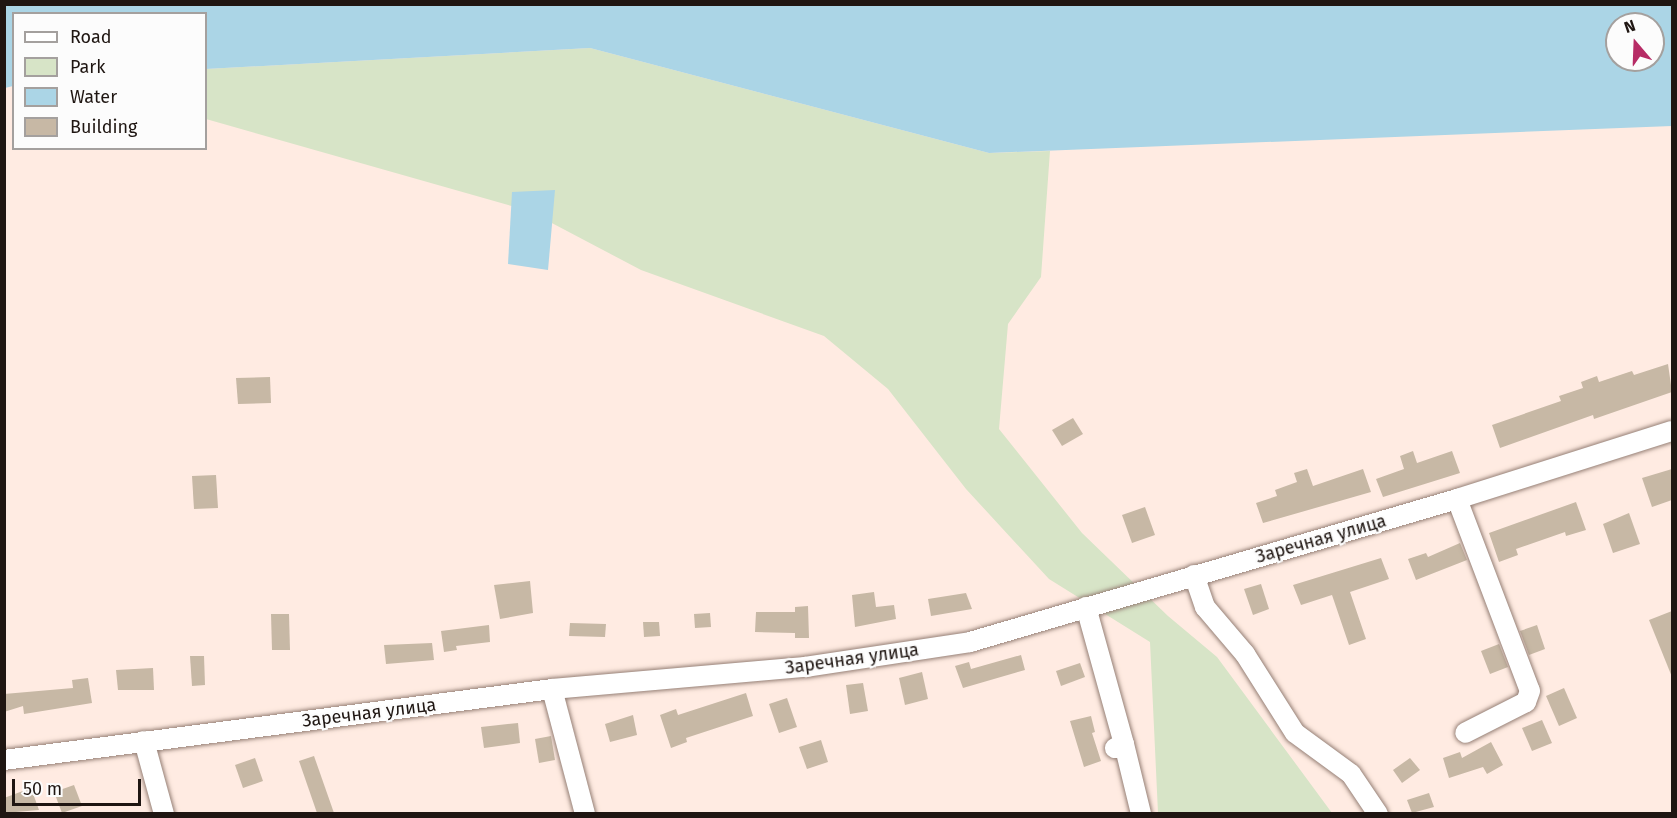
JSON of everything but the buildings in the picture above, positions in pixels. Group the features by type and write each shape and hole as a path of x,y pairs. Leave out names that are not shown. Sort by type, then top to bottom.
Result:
{"street":[{"name":"Заречная улица","path":"4,760 552,689 805,667 958,644 1457,500 1672,431"},
{"path":"1457,500 1530,691 1526,702 1465,733"},
{"path":"1194,575 1205,607 1245,654 1295,733 1352,774 1378,813"},
{"path":"1086,607 1120,746 1141,813"},
{"path":"552,689 585,813"},
{"path":"144,741 165,813"}],"green space":[{"path":"590,48 989,153 1050,151 1041,277 1008,324 999,429 1082,533 1168,616 1217,657 1332,813 1158,813 1150,642 1049,579 966,489 888,389 824,336 641,270 529,211 207,119 207,69"}],"water":[{"path":"5,4 1672,5 1672,126 989,153 590,48 207,69 207,12 12,12 12,86 5,88"},
{"path":"555,190 548,270 508,264 512,192"}]}
